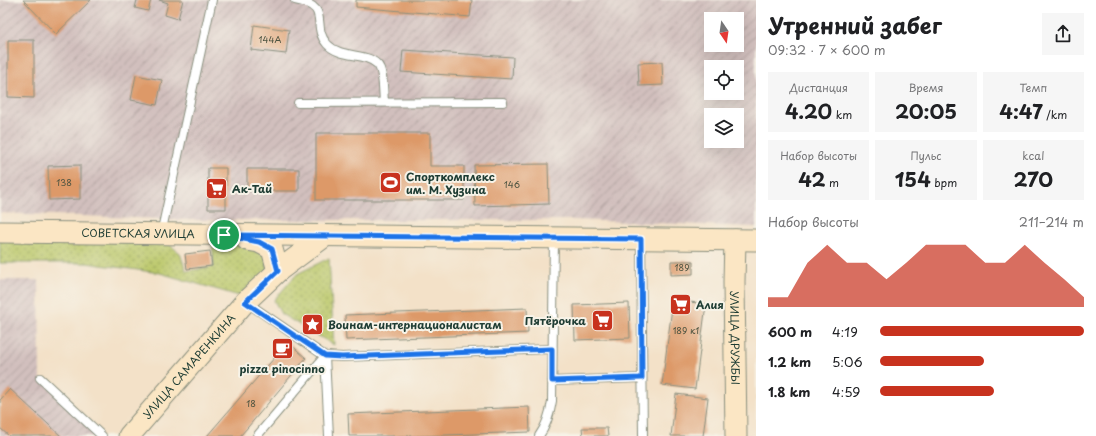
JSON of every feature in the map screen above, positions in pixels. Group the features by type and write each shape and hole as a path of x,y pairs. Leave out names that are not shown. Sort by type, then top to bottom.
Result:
{"main road":[{"name":"СОВЕТСКАЯ УЛИЦА","path":"0,232 756,240"},
{"path":"224,235 259,242 272,249 278,271"},
{"name":"УЛИЦА САМАРЕНКИНА","path":"129,436 245,302 278,271 325,236"},
{"name":"УЛИЦА ДРУЖБЫ","path":"735,240 734,282 736,436"}],"lane":[{"path":"161,234 212,0"},
{"path":"295,0 312,5 318,12 321,37 333,49 341,54 370,59 380,67 384,102"},
{"path":"298,102 502,102"},
{"path":"539,436 544,429 549,416 552,401 554,238"},
{"path":"641,239 643,436"},
{"path":"245,302 325,356 342,357 552,349"},
{"path":"257,436 325,356"},
{"path":"325,356 328,436"},
{"path":"40,378 102,436"},
{"path":"552,381 642,378"}],"shaded area":[{"path":"0,0 756,0 756,227 576,220 190,220 0,213"},
{"path":"0,280 39,280 40,378 102,436 0,436"}],"green space":[{"path":"0,235 161,238 180,253 186,271 214,267 212,242 230,242 265,253 268,270 239,296 160,273 86,263 0,263"},
{"path":"329,258 334,345 281,314 274,300 297,274"}],"building":[{"path":"23,0 91,0 56,34"},
{"path":"137,0 151,0 148,11 135,8"},
{"path":"159,0 183,0 178,19 165,15 168,3"},
{"path":"356,0 472,0 470,17 356,7"},
{"path":"254,25 289,30 286,54 251,50"},
{"path":"8,40 34,40 34,98 8,97"},
{"path":"403,50 513,57 512,79 401,72"},
{"path":"662,62 663,85 639,86 638,63"},
{"path":"136,75 162,80 157,105 131,100"},
{"name":"Спорткомплекс им. М. Хузина","path":"316,133 430,133 430,166 464,166 464,200 316,200"},
{"path":"548,164 549,204 475,206 474,165"},
{"path":"80,165 80,199 49,200 48,166"},
{"name":"Ак-Тай","path":"208,168 226,168 226,209 208,209"},
{"path":"247,169 299,169 299,191 247,191"},
{"path":"210,251 212,266 187,269 185,254"},
{"path":"671,261 693,261 693,274 671,275"},
{"path":"673,300 706,304 695,389 662,385"},
{"path":"629,303 630,338 575,340 574,305"},
{"path":"527,308 528,333 346,340 345,315"},
{"path":"288,342 306,358 248,427 240,436 207,436"},
{"path":"10,389 61,436 9,436 0,428 0,400"},
{"path":"676,394 708,398 703,436 671,436"},
{"path":"529,407 530,432 418,436 349,436 348,414"},
{"path":"582,428 607,428 608,436 583,436"}],"place":[{"name":"Спорткомплекс им. М. Хузина","path":"390,183"},
{"name":"Ак-Тай","path":"217,189"},
{"name":"Алия","path":"680,305"},
{"name":"Пятёрочка","path":"602,321"},
{"name":"Воинам-интернационалистам","path":"312,325"},
{"name":"pizza pinocinno","path":"282,349"}],"route":[{"path":"224,235 641,239 642,378 552,381 552,349 342,357 325,356 245,302 278,271 272,249 259,242 224,235"}]}
